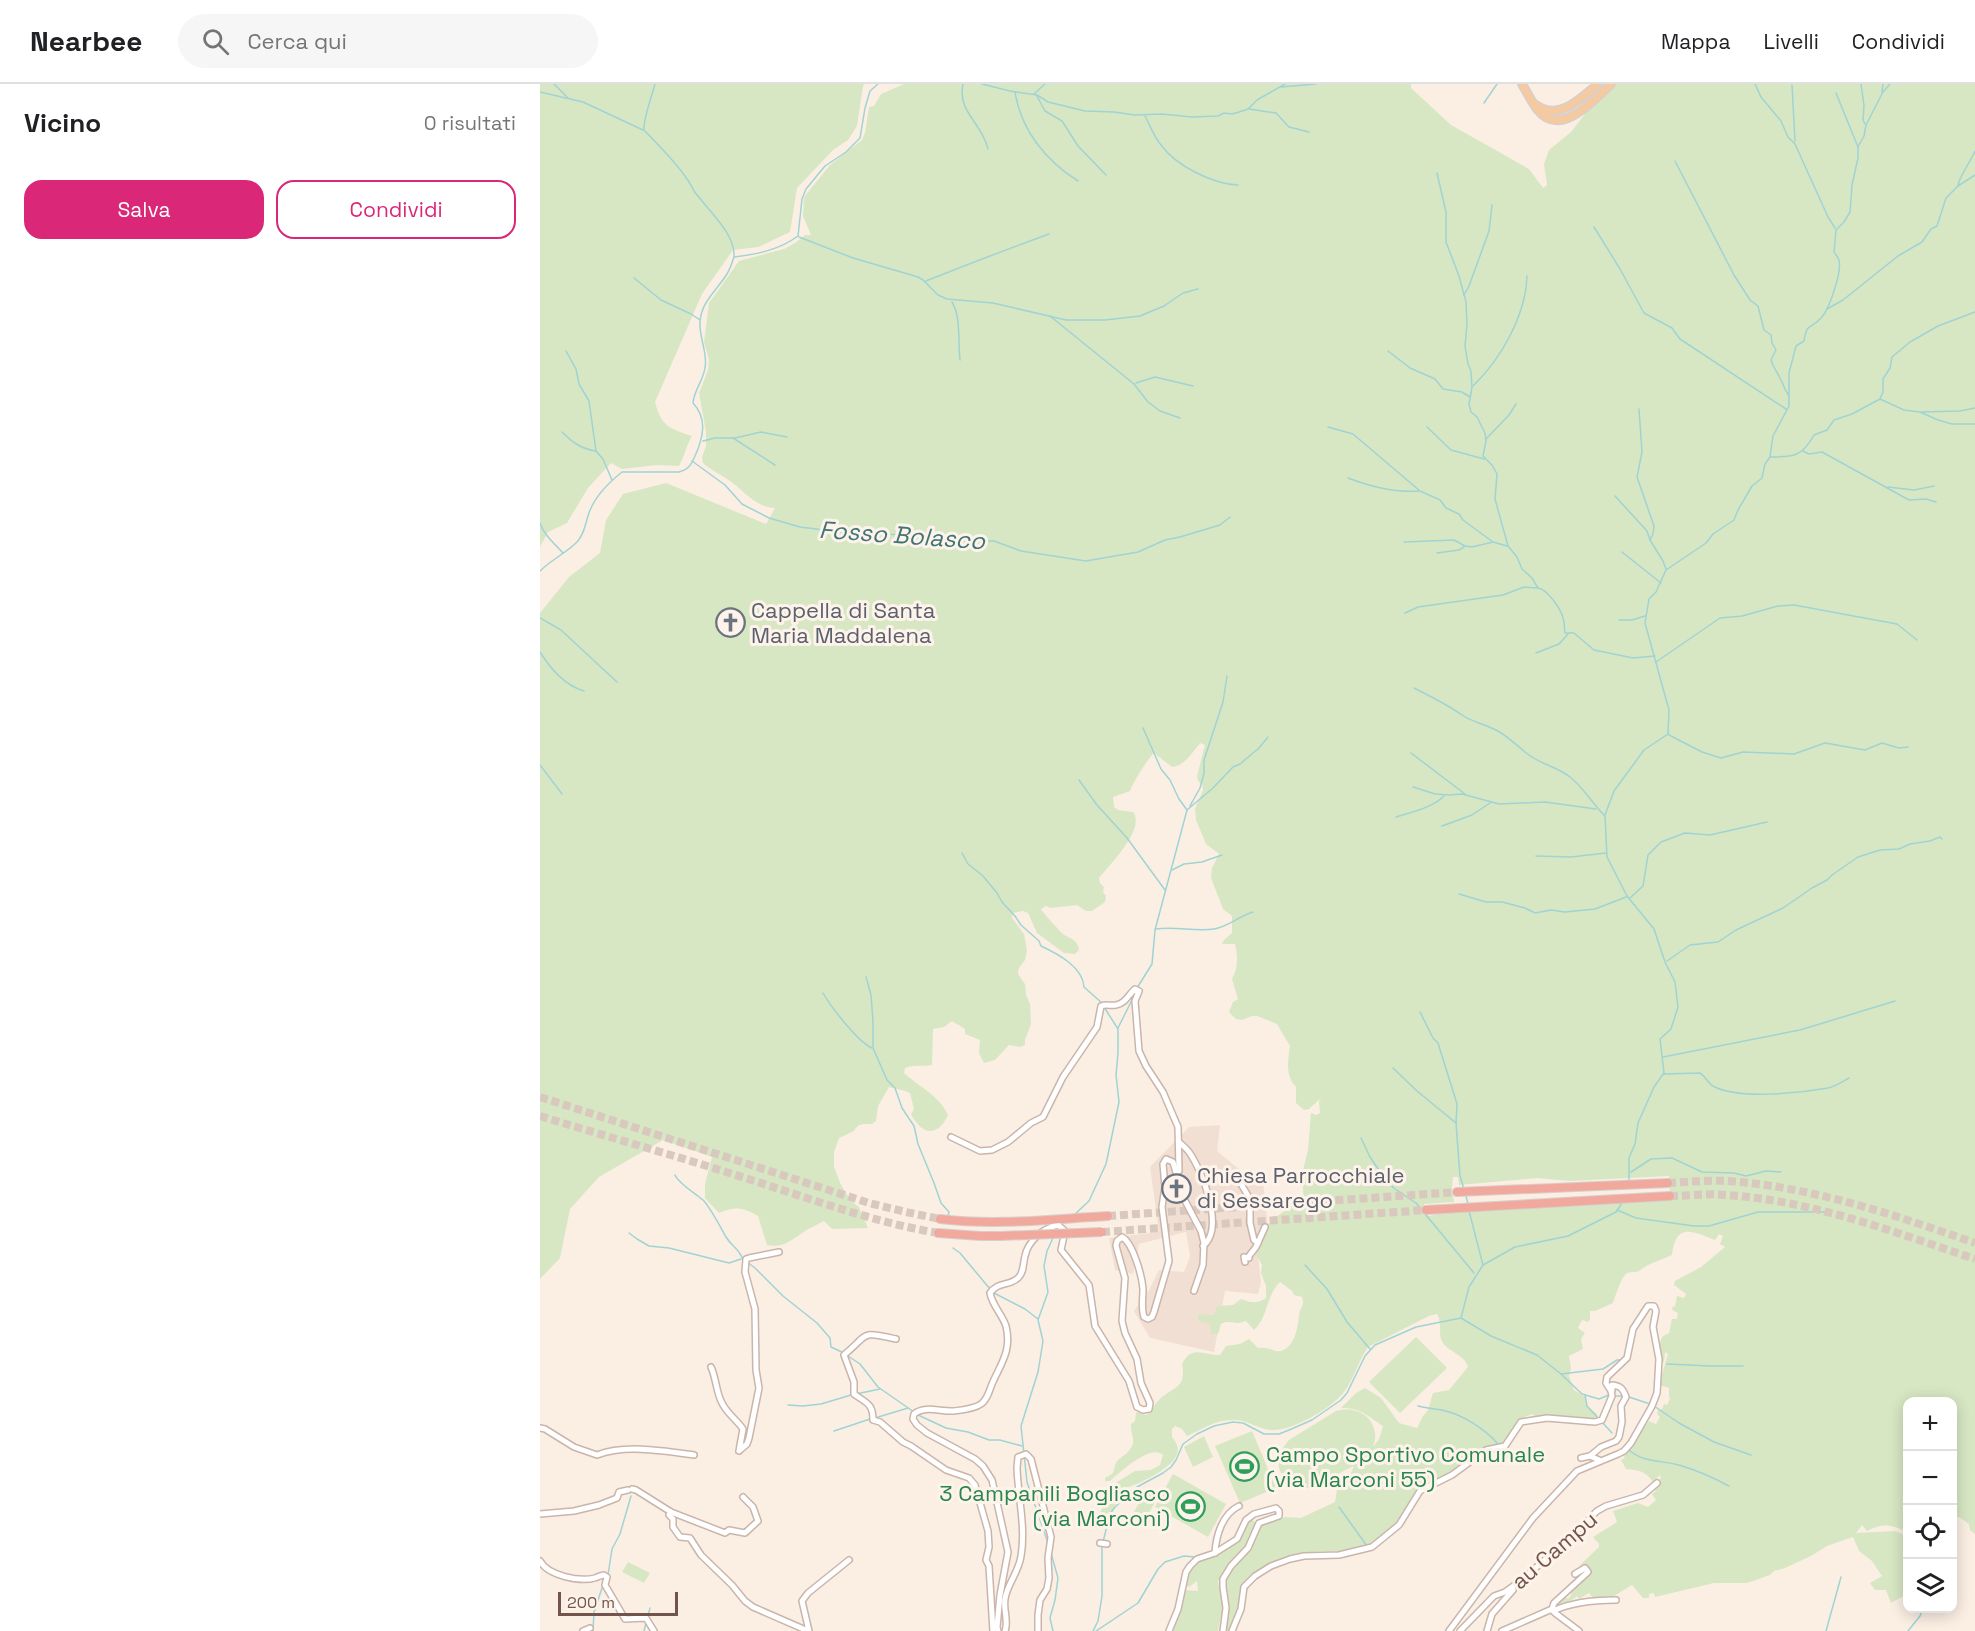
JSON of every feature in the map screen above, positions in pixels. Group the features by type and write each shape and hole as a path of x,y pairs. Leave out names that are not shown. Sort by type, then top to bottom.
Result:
{"highway":[{"path":"1457,1192 1668,1182"},
{"path":"1426,1210 1670,1196"},
{"path":"940,1219 1004,1222 1108,1216"},
{"path":"938,1233 1000,1236 1102,1232"}],"main road":[{"path":"1522,84 1537,109 1547,117 1556,120 1568,119 1578,113 1611,84"},
{"path":"1532,101 1548,111 1564,110 1598,84"}],"street":[{"path":"951,1137 980,1151 992,1150 1043,1118 1063,1077 1097,1028 1103,1005 1123,1002 1137,989 1135,1001 1139,1051 1165,1095 1178,1127 1177,1154 1180,1174 1177,1177"},
{"path":"1179,1142 1188,1151 1204,1183 1211,1206 1212,1233 1209,1242 1203,1246"},
{"path":"998,1631 1000,1595 1008,1552 992,1480 983,1466 975,1460 945,1444 917,1425 913,1419 915,1413 925,1409 954,1411 972,1408 982,1403 987,1397 1004,1361 1007,1340 1006,1327 1002,1316 991,1300 990,1293 993,1287 1018,1279 1022,1274 1028,1247 1046,1229 1058,1225 1065,1234 1061,1250 1089,1285 1095,1326 1129,1381 1137,1407 1147,1410 1150,1403 1141,1383 1137,1359 1122,1321 1125,1278 1116,1246 1117,1241 1122,1237 1131,1246 1142,1278 1142,1312 1148,1319 1154,1312 1169,1261 1162,1207 1165,1187 1163,1164 1169,1159 1173,1162 1184,1199 1201,1231 1203,1265 1194,1291"},
{"path":"1241,1184 1250,1199 1251,1233 1258,1243"},
{"path":"1245,1262 1244,1257 1250,1258 1264,1227"},
{"path":"711,1367 715,1375 720,1401 742,1429 738,1451 747,1444 749,1438 759,1388 756,1370 755,1309 745,1272 746,1259 779,1252"},
{"path":"1572,1476 1582,1467 1624,1451 1631,1443 1655,1400 1659,1359 1650,1327 1656,1309 1652,1305 1649,1305 1633,1329 1628,1358 1607,1377 1606,1383 1612,1394"},
{"path":"896,1339 872,1334 864,1335 844,1355 854,1382 854,1394 872,1409 873,1420 880,1422 903,1442 946,1470 969,1478 975,1485 984,1512 989,1538 986,1560 989,1566 993,1631"},
{"path":"1232,1631 1241,1609 1244,1587 1255,1576 1290,1558 1339,1555 1369,1548 1400,1525 1420,1491 1452,1475 1486,1450 1501,1447 1509,1442 1518,1425 1523,1421 1547,1418 1601,1421 1612,1394 1611,1385 1618,1386 1624,1390 1626,1397 1621,1406 1622,1422 1619,1437 1590,1456 1581,1458"},
{"path":"542,1428 574,1447 597,1455 609,1450 648,1449 694,1455"},
{"path":"1005,1631 1007,1627 1004,1602 1017,1571 1023,1544 1017,1468 1018,1457 1025,1454 1031,1459 1034,1467 1050,1537 1049,1578 1047,1589 1040,1600 1038,1631"},
{"path":"1572,1476 1616,1458 1618,1454"},
{"path":"1590,1456 1599,1460"},
{"name":"au Campu","path":"1449,1631 1533,1518 1572,1476"},
{"name":"au Campu","path":"1460,1631 1494,1596 1505,1592 1519,1582 1567,1541 1597,1511 1643,1495 1657,1482"},
{"path":"540,1514 593,1507 617,1498 619,1492 632,1490 671,1512 725,1533 729,1530 745,1533 758,1521 753,1507 743,1497"},
{"path":"1215,1553 1220,1528 1232,1509 1239,1506"},
{"path":"1169,1631 1178,1609 1186,1572 1197,1560 1215,1553 1227,1543 1237,1539 1246,1520 1254,1514 1274,1508 1278,1510 1278,1517 1257,1525 1248,1548 1231,1566 1223,1579 1222,1587 1226,1608 1223,1631"},
{"path":"671,1512 669,1515 673,1519 673,1527 680,1537 690,1538 701,1555 745,1601 753,1607 808,1631"},
{"path":"1100,1543 1107,1544"},
{"path":"808,1631 802,1601 808,1593 849,1560"},
{"path":"540,1561 546,1569 570,1578 594,1578 604,1575 607,1577 605,1585 625,1619 646,1618 654,1631"},
{"path":"1553,1610 1554,1603 1588,1572 1585,1568 1575,1574"},
{"path":"1487,1631 1492,1614 1519,1582"},
{"path":"1502,1631 1562,1606 1616,1600"},
{"path":"1553,1610 1579,1631"}],"shaded area":[{"path":"1220,1125 1217,1151 1246,1175 1262,1173 1269,1235 1258,1256 1261,1282 1258,1294 1225,1291 1214,1352 1150,1338 1134,1311 1149,1290 1159,1270 1184,1272 1190,1256 1186,1232 1139,1244 1133,1274 1115,1270 1109,1238 1159,1232 1150,1167 1189,1127"}],"green space":[{"path":"540,84 865,84 857,126 848,140 833,150 797,188 790,232 758,247 733,250 702,294 655,402 660,416 668,425 692,436 679,466 657,465 622,469 611,463 588,488 567,523 548,532 540,547"},
{"path":"904,84 1411,84 1411,88 1451,125 1529,169 1543,188 1547,185 1544,164 1549,150 1571,132 1588,110 1614,84 1975,84 1975,1534 1970,1530 1969,1524 1957,1517 1957,1397 1903,1397 1903,1530 1887,1526 1867,1531 1862,1525 1856,1533 1895,1531 1903,1534 1903,1596 1891,1603 1886,1590 1875,1590 1870,1583 1882,1576 1872,1561 1859,1551 1853,1537 1827,1546 1770,1575 1747,1583 1714,1583 1655,1597 1654,1593 1649,1594 1649,1598 1643,1598 1632,1585 1614,1596 1593,1598 1589,1593 1555,1607 1565,1596 1568,1599 1572,1594 1569,1591 1588,1571 1587,1565 1579,1566 1599,1547 1593,1537 1617,1522 1613,1511 1638,1503 1648,1507 1656,1500 1652,1494 1656,1491 1654,1488 1660,1475 1653,1482 1641,1472 1626,1469 1621,1460 1625,1458 1622,1454 1649,1421 1656,1424 1660,1417 1657,1414 1658,1410 1662,1409 1664,1404 1667,1405 1670,1399 1669,1388 1659,1387 1659,1379 1668,1354 1665,1352 1664,1362 1660,1362 1660,1342 1663,1336 1669,1333 1672,1319 1677,1319 1678,1313 1672,1310 1673,1306 1675,1307 1677,1296 1684,1298 1686,1294 1674,1285 1675,1281 1701,1267 1725,1247 1720,1244 1723,1236 1719,1234 1715,1240 1692,1232 1681,1233 1677,1237 1672,1255 1637,1272 1627,1273 1613,1303 1590,1311 1588,1322 1582,1320 1578,1328 1585,1333 1581,1339 1583,1349 1569,1356 1571,1368 1569,1376 1574,1390 1585,1397 1586,1405 1597,1414 1598,1420 1556,1416 1534,1417 1533,1414 1526,1417 1517,1423 1502,1445 1420,1488 1396,1524 1371,1544 1358,1549 1291,1555 1260,1570 1241,1587 1241,1605 1230,1631 1226,1631 1229,1604 1225,1583 1229,1573 1261,1525 1285,1517 1301,1518 1335,1502 1337,1489 1349,1478 1354,1466 1320,1485 1297,1487 1287,1481 1280,1471 1279,1458 1284,1447 1289,1440 1336,1411 1355,1410 1366,1416 1373,1426 1375,1440 1373,1447 1379,1439 1383,1426 1359,1411 1348,1408 1341,1408 1356,1393 1365,1388 1381,1398 1399,1423 1417,1428 1428,1410 1433,1393 1449,1390 1468,1367 1464,1360 1443,1343 1437,1314 1368,1347 1344,1392 1330,1405 1300,1423 1279,1430 1271,1430 1244,1421 1228,1420 1210,1425 1187,1436 1182,1429 1175,1426 1172,1429 1172,1437 1178,1452 1174,1460 1158,1473 1123,1489 1106,1520 1094,1523 1106,1502 1107,1492 1117,1482 1135,1471 1151,1470 1160,1465 1163,1455 1158,1452 1151,1453 1136,1460 1110,1481 1105,1481 1105,1478 1112,1474 1117,1461 1132,1446 1131,1424 1135,1421 1136,1413 1146,1415 1163,1396 1177,1387 1182,1379 1182,1364 1186,1358 1190,1354 1199,1352 1220,1355 1226,1346 1240,1344 1249,1339 1258,1348 1278,1351 1286,1349 1295,1336 1303,1302 1302,1297 1294,1295 1280,1282 1272,1293 1259,1325 1254,1330 1246,1321 1228,1322 1221,1324 1218,1334 1210,1334 1211,1327 1208,1323 1198,1321 1198,1314 1214,1315 1217,1306 1233,1305 1241,1299 1254,1302 1266,1298 1266,1286 1261,1273 1262,1265 1255,1252 1262,1242 1263,1228 1284,1211 1304,1202 1302,1174 1308,1150 1311,1113 1316,1115 1320,1113 1319,1101 1322,1097 1309,1109 1304,1110 1296,1103 1296,1087 1290,1078 1288,1068 1290,1046 1277,1024 1257,1016 1242,1020 1236,1019 1229,1012 1233,1002 1238,999 1232,979 1237,953 1235,944 1222,944 1232,933 1232,916 1223,909 1211,878 1212,868 1219,854 1206,844 1196,820 1195,809 1203,790 1197,776 1205,745 1200,743 1184,761 1172,767 1154,753 1130,791 1113,797 1114,807 1118,810 1133,812 1136,819 1131,837 1099,878 1104,887 1105,902 1092,911 1086,911 1077,905 1051,908 1046,906 1041,909 1063,934 1076,942 1079,950 1075,954 1064,953 1037,933 1028,913 1023,911 1013,913 1012,918 1024,934 1027,950 1018,974 1025,984 1030,1004 1031,1024 1025,1045 1020,1047 1009,1045 995,1060 984,1063 979,1053 980,1040 965,1034 965,1029 952,1021 944,1027 933,1029 932,1065 908,1067 905,1068 904,1073 944,1108 948,1115 939,1128 930,1131 920,1126 911,1114 914,1109 910,1093 889,1087 878,1106 876,1121 872,1124 859,1125 854,1131 839,1138 834,1152 834,1167 841,1185 851,1201 859,1207 868,1228 832,1229 824,1221 786,1243 777,1246 767,1245 758,1216 738,1208 719,1213 705,1198 705,1184 712,1157 663,1140 599,1177 570,1209 560,1258 540,1279 540,613 569,577 600,553 606,520 623,494 666,483 766,524 775,508 761,505 703,463 706,432 699,393 708,370 709,360 704,342 709,303 739,261 784,249 805,235 811,235 803,216 804,197 830,165 862,140 869,107 874,106 881,94","holes":["1669,1176 1670,1198 1452,1211 1429,1216 1424,1213 1424,1204 1454,1202 1453,1177 1458,1177 1459,1185 1537,1178 1570,1181"]},
{"path":"1416,1337 1447,1368 1400,1413 1369,1382"},
{"name":"Campo Sportivo Comunale (via Marconi 55)","path":"1252,1431 1276,1488 1240,1503 1215,1446"},
{"path":"1204,1436 1213,1457 1193,1467 1184,1447"},
{"name":"3 Campanili Bogliasco (via Marconi)","path":"1173,1474 1226,1504 1208,1537 1155,1507"},
{"path":"1146,1490 1158,1497 1146,1518 1134,1512"},
{"path":"1251,1519 1256,1523 1246,1546 1218,1581 1223,1605 1218,1631 1172,1631 1184,1590 1198,1591 1197,1581 1189,1587 1184,1584 1190,1570 1198,1563 1235,1543"},
{"path":"628,1562 650,1573 644,1583 622,1572"}],"waterway":[{"path":"554,84 568,98"},
{"path":"655,84 644,130 677,166 720,222 730,240 734,257"},
{"path":"540,571 577,542 583,533 590,509 597,497 622,472 679,472 691,464 703,429 701,416 693,403 705,368 700,328 703,308 727,274 734,257 768,251 798,236 802,199 806,189 825,166 846,152 860,138 870,91 878,84"},
{"path":"963,84 965,106 988,149"},
{"path":"982,84 1037,95 1048,102 1085,111 1192,117 1218,116 1248,109 1257,100 1285,84"},
{"path":"1034,94 1045,84"},
{"path":"1281,87 1316,84"},
{"path":"1484,103 1497,84"},
{"path":"1755,84 1761,97 1781,121 1788,137 1795,144 1835,228"},
{"path":"1861,84 1865,124"},
{"path":"1882,92 1883,84"},
{"path":"1770,456 1773,436 1789,406 1789,373 1796,346 1804,341 1808,328 1824,315 1837,282 1839,260 1834,252 1836,230 1850,212 1858,147 1864,136 1866,125 1883,92 1890,84"},
{"path":"1792,85 1795,141"},
{"path":"540,92 583,102 643,130"},
{"path":"1015,92 1029,132 1046,154 1078,181"},
{"path":"1836,93 1858,147"},
{"path":"1037,96 1045,111 1062,121 1078,146 1106,175"},
{"path":"1249,109 1276,113 1289,127 1309,132"},
{"path":"1145,116 1159,142 1185,167 1218,181 1238,185"},
{"path":"1958,185 1975,151"},
{"path":"1675,161 1734,275 1750,300 1758,306 1764,330 1771,335 1776,350 1771,360 1772,363 1789,396"},
{"path":"1437,173 1446,212 1446,242 1466,302 1465,346 1472,387 1469,404 1471,412 1477,417 1485,433 1483,456 1497,474 1495,499 1508,546 1517,557 1522,569 1557,605 1564,620 1565,633 1574,633 1594,650 1633,658 1655,656"},
{"path":"1827,309 1843,300 1898,256 1922,242 1931,229 1937,226 1946,198 1958,186 1975,175"},
{"path":"1464,295 1489,231 1492,205"},
{"path":"1594,227 1644,313 1672,328 1680,339 1786,409"},
{"path":"926,281 1049,234"},
{"path":"799,237 853,258 918,277 938,295 947,299 993,303 1066,320 1105,320 1140,316 1164,306 1183,293 1198,289"},
{"path":"1473,386 1493,363 1510,336 1522,306 1527,276"},
{"path":"634,278 661,300 700,320"},
{"path":"952,302 958,322 960,360"},
{"path":"1880,399 1883,392 1883,379 1890,368 1892,357 1910,342 1938,326 1975,312"},
{"path":"1050,316 1134,384 1148,402 1160,411 1180,418"},
{"path":"566,351 576,369 579,384 589,401 596,451 603,459 612,480"},
{"path":"1388,351 1410,368 1435,379 1443,389 1462,392 1470,397"},
{"path":"1136,383 1155,377 1193,386"},
{"path":"1668,734 1669,710 1645,623 1649,599 1656,592 1666,570 1706,543 1713,534 1734,520 1752,486 1762,478 1765,464 1770,457 1785,457 1801,452 1814,435 1827,430 1834,420 1852,414 1880,399 1904,410 1920,412 1952,424 1975,424"},
{"path":"1486,439 1509,415 1516,404"},
{"path":"1922,412 1960,411 1975,408"},
{"path":"1639,409 1642,452 1637,477 1654,526 1650,540"},
{"path":"1328,427 1353,434 1420,491 1440,500 1446,508 1459,514 1463,520 1493,542 1507,546"},
{"path":"1427,427 1451,450 1484,459"},
{"path":"562,432 577,444 596,451"},
{"path":"703,441 715,438 735,438 761,432 787,437"},
{"path":"733,438 775,465"},
{"path":"1803,451 1809,454 1822,452 1909,500 1926,499 1936,502"},
{"name":"Fosso Bolasco","path":"692,461 725,485 742,504 769,518 800,527 849,533 940,536 966,541 994,541 1021,551 1086,561 1138,552 1165,540 1220,525 1230,517"},
{"path":"1348,478 1383,488 1419,491"},
{"path":"1888,487 1914,490 1934,486"},
{"path":"1615,496 1647,531 1666,569"},
{"path":"540,523 563,553"},
{"path":"1404,542 1454,540 1472,547 1493,542"},
{"path":"1437,553 1459,550 1464,547"},
{"path":"1622,552 1661,583"},
{"path":"1405,613 1418,607 1503,595 1524,587 1537,588"},
{"path":"1656,662 1720,618 1742,616 1778,606 1794,605 1897,624 1917,640"},
{"path":"1619,620 1632,620 1645,616"},
{"path":"540,618 561,630 617,682"},
{"path":"1536,653 1559,644 1568,634"},
{"path":"540,652 559,676 570,685 584,691"},
{"path":"1190,806 1200,788 1204,773 1204,760 1223,702 1227,676"},
{"path":"1414,688 1466,717 1500,732 1534,758 1570,777 1604,815"},
{"path":"1143,728 1161,769 1187,810"},
{"path":"1629,1182 1629,1158 1635,1144 1638,1123 1654,1087 1664,1073 1660,1039 1671,1029 1678,1007 1675,982 1665,962 1654,929 1627,896 1607,857 1605,815 1614,791 1644,750 1668,734"},
{"path":"1669,735 1702,752 1721,758 1743,752 1794,754 1825,743 1865,750 1882,743 1899,748 1908,747"},
{"path":"1137,988 1152,964 1155,930 1187,810 1233,767 1259,748 1268,737"},
{"path":"1411,753 1465,794"},
{"path":"540,765 562,794"},
{"path":"1079,780 1097,805 1127,838 1165,890"},
{"path":"1413,787 1435,794 1462,794 1499,804 1545,802 1596,809"},
{"path":"1396,817 1427,807 1444,796"},
{"path":"1442,826 1472,815 1490,803"},
{"path":"1630,898 1643,886 1648,855 1661,842 1685,833 1710,835 1767,822"},
{"path":"1667,961 1690,945 1718,942 1736,930 1783,908 1858,857 1880,850 1899,849 1940,837 1942,839"},
{"path":"962,853 968,864 983,876 1021,925 1039,941 1041,946 1062,957 1074,967 1083,980 1084,987 1102,1003"},
{"path":"1536,856 1571,857 1606,853"},
{"path":"1172,870 1184,864 1202,862 1222,855"},
{"path":"1459,894 1486,902 1502,902 1535,913 1551,910 1565,912 1595,909 1626,897"},
{"path":"1156,929 1214,929 1253,912"},
{"path":"866,977 871,995 873,1048 887,1080 895,1088 902,1108 914,1126 918,1144 941,1203 949,1212 948,1216"},
{"path":"1118,1028 1136,992"},
{"path":"823,993 852,1032 872,1048"},
{"path":"1663,1057 1800,1030 1895,1001"},
{"path":"1074,1215 1089,1201 1106,1164 1119,1102 1116,1075 1118,1029 1104,1007"},
{"path":"1420,1012 1433,1038 1438,1043 1457,1104 1460,1176 1464,1189"},
{"path":"1393,1068 1456,1123"},
{"path":"1664,1074 1700,1073 1713,1086 1738,1093 1753,1094 1802,1092 1828,1088 1849,1078"},
{"path":"1361,1138 1370,1157 1387,1182 1416,1203 1474,1273"},
{"path":"1631,1172 1651,1159 1672,1158 1702,1172 1734,1173 1746,1176 1766,1171 1781,1172"},
{"path":"675,1175 706,1203 743,1260"},
{"path":"1466,1196 1468,1204"},
{"path":"1461,1318 1469,1287 1483,1265 1515,1247 1568,1236 1616,1212 1622,1203"},
{"path":"1617,1210 1636,1218 1694,1226 1709,1226 1758,1212 1831,1212"},
{"path":"1469,1211 1483,1265"},
{"path":"629,1233 649,1246 669,1248 729,1263 741,1259"},
{"path":"1048,1543 1027,1482 1021,1426 1038,1372 1043,1341 1038,1320 1048,1292 1044,1266 1053,1238"},
{"path":"953,1248 960,1253 990,1289"},
{"path":"747,1262 783,1296 817,1323 830,1338 831,1347 844,1353"},
{"path":"1305,1265 1327,1289 1347,1322 1370,1349"},
{"path":"994,1293 1025,1309 1038,1319"},
{"path":"1103,1542 1110,1514 1115,1507 1137,1487 1171,1467 1183,1444 1197,1434 1214,1426 1233,1422 1243,1423 1264,1434 1279,1434 1312,1420 1341,1400 1347,1393 1365,1356 1375,1345 1416,1327 1461,1318 1491,1336 1537,1355 1582,1394 1599,1399 1609,1395"},
{"path":"848,1356 860,1364 878,1387 914,1412"},
{"path":"1561,1374 1603,1369 1617,1360 1622,1360"},
{"path":"1667,1364 1743,1366"},
{"path":"856,1394 880,1389"},
{"path":"788,1405 821,1404 851,1395"},
{"path":"1585,1395 1587,1406 1599,1419"},
{"path":"1614,1396 1624,1396"},
{"path":"1629,1397 1650,1404"},
{"path":"1418,1406 1457,1415 1480,1428 1498,1444"},
{"path":"1654,1406 1714,1442 1751,1455"},
{"path":"875,1418 908,1408"},
{"path":"918,1415 946,1428 1022,1446"},
{"path":"834,1431 870,1419"},
{"path":"1602,1422 1612,1433"},
{"path":"1501,1448 1513,1461"},
{"path":"1629,1450 1647,1459 1694,1470 1729,1486"},
{"path":"608,1575 612,1549 620,1534 631,1496"},
{"path":"1339,1507 1367,1546"},
{"path":"1093,1631 1098,1621 1102,1596 1102,1547"},
{"path":"1051,1553 1058,1578 1050,1618 1053,1631"},
{"path":"1096,1631 1138,1603 1158,1569 1165,1562 1184,1556 1195,1557"},
{"path":"1826,1631 1841,1577"},
{"path":"593,1631 594,1612 603,1585"},
{"path":"648,1616 650,1608"},
{"path":"1908,1631 1921,1613"},
{"path":"644,1631 646,1623"}],"tunnel":[{"path":"540,1097 869,1203 940,1219"},
{"path":"540,1116 865,1216 938,1233"},
{"path":"1668,1183 1728,1181 1791,1189 1915,1222 1975,1243"},
{"path":"1108,1216 1457,1192"},
{"path":"1670,1196 1718,1194 1789,1203 1883,1228 1975,1259"},
{"path":"1102,1232 1426,1210"}],"place":[{"name":"Cappella di Santa Maria Maddalena","path":"730,623"},
{"name":"Chiesa Parrocchiale di Sessarego","path":"1176,1188"},
{"name":"Campo Sportivo Comunale (via Marconi 55)","path":"1245,1467"},
{"name":"3 Campanili Bogliasco (via Marconi)","path":"1191,1506"}]}
